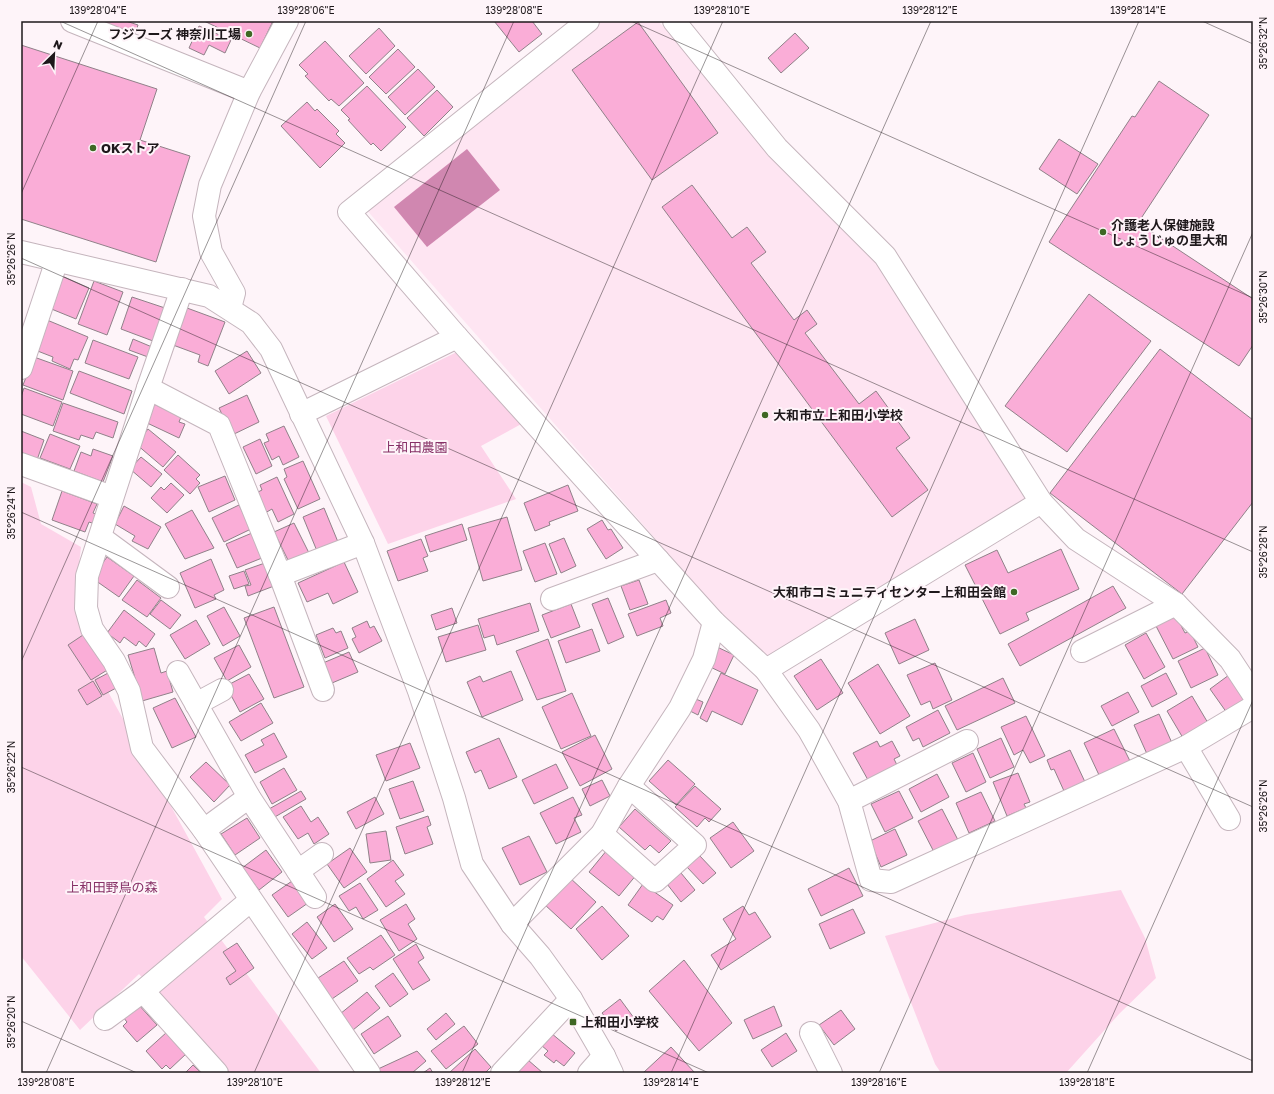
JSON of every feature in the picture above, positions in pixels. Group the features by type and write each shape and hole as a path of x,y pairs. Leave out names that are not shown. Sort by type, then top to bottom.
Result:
{"street":[{"path":"72,21 250,92"},
{"path":"230,308 234,293 211,252 204,216 210,185 250,92 287,21"},
{"path":"588,21 349,212 457,336 714,622 766,670 809,730 849,801 871,880 890,882 1186,747 1253,707"},
{"path":"674,21 777,148 885,256 1041,502 1076,539 1176,604 1230,659 1253,694"},
{"path":"21,252 210,296 230,308 250,323 271,349 363,543 419,691 454,798 472,864 512,924 540,956 571,999 608,1065 589,1073"},
{"path":"21,368 57,260"},
{"path":"182,290 148,388 87,576 86,608 92,629 114,661 129,691 142,748 204,830 369,1073"},
{"path":"301,414 457,336"},
{"path":"148,388 219,424 280,575 323,690"},
{"path":"21,464 112,497"},
{"path":"766,670 1041,502"},
{"path":"100,537 168,587"},
{"path":"280,575 363,543"},
{"path":"552,599 658,560"},
{"path":"1082,651 1176,604"},
{"path":"512,924 602,834 629,786 680,708 704,659 714,622"},
{"path":"178,672 249,797 315,897"},
{"path":"196,704 222,690"},
{"path":"849,801 967,741"},
{"path":"1186,747 1229,818"},
{"path":"602,834 655,881 695,844 629,786"},
{"path":"204,830 249,797"},
{"path":"298,871 322,854"},
{"path":"106,1019 143,991 251,900"},
{"path":"143,991 218,1073"},
{"path":"502,1073 571,999"},
{"path":"811,1033 831,1073"}],"shaded area":[{"name":"大和市立上和田小学校","path":"591,21 658,21 775,150 883,259 1037,502 768,667 364,207"},
{"path":"467,149 500,190 427,247 394,207"}],"green space":[{"name":"上和田農園","path":"465,348 525,422 481,446 516,499 388,544 326,416"},
{"name":"上和田野鳥の森","path":"21,482 31,487 41,524 81,547 74,609 95,668 222,899 204,917 321,1073 227,1073 139,974 80,1030 21,956"},
{"path":"1121,890 1145,938 1156,978 1119,1014 1066,1073 941,1073 935,1064 885,936 965,915"}],"building":[{"path":"105,21 126,21 138,25 135,34 104,23"},
{"name":"フジフーズ 神奈川工場","path":"204,21 273,21 260,48"},
{"path":"494,21 532,21 542,34 519,52"},
{"path":"638,22 718,133 652,180 572,70"},
{"path":"199,26 231,40 225,53 209,45 204,55 189,48"},
{"path":"379,28 395,46 366,74 349,56"},
{"path":"795,33 809,48 781,73 768,58"},
{"path":"325,41 364,83 339,106 331,99 329,101 305,76 308,74 299,65"},
{"name":"OKストア","path":"21,45 157,89 140,140 190,156 156,262 21,219"},
{"path":"398,49 415,67 386,94 369,77"},
{"path":"418,69 435,87 405,115 388,97"},
{"name":"介護老人保健施設 しょうじゅの里大和","path":"1159,81 1209,115 1138,223 1253,299 1253,345 1239,366 1049,242 1132,116 1135,117"},
{"path":"367,86 406,127 381,151 373,143 371,145 341,110"},
{"path":"437,90 453,107 424,136 407,118"},
{"path":"307,102 315,111 317,109 339,131 336,134 345,143 320,168 281,126"},
{"path":"1059,139 1098,164 1077,194 1039,169"},
{"path":"692,185 732,238 747,227 766,252 751,263 794,320 807,310 817,324 805,333 859,404 876,391 910,438 896,448 928,490 892,517 662,207"},
{"path":"62,276 89,288 76,319 49,308"},
{"path":"94,281 123,292 107,335 78,324"},
{"path":"1089,294 1151,341 1067,452 1005,406"},
{"path":"132,297 165,308 153,341 121,329"},
{"path":"187,308 225,322 208,366 198,362 200,355 173,345"},
{"path":"47,320 88,337 78,360 74,359 70,369 52,361 53,357 35,350"},
{"path":"133,339 152,347 148,357 129,350"},
{"path":"93,340 138,357 129,379 85,363"},
{"path":"1160,349 1253,420 1253,502 1182,594 1050,493"},
{"path":"247,351 261,373 229,394 215,371"},
{"path":"34,357 73,371 63,400 23,385"},
{"path":"79,371 132,391 124,414 70,393"},
{"path":"24,388 62,402 53,426 21,414 21,397"},
{"path":"247,395 259,422 232,435 219,408"},
{"path":"63,403 118,422 113,438 96,432 93,439 81,435 79,440 53,431"},
{"path":"154,404 181,417 179,422 185,424 179,438 145,422"},
{"path":"284,426 299,457 283,465 279,456 272,460 264,443 269,441 266,434"},
{"path":"148,429 176,452 163,467 136,444"},
{"path":"21,431 44,440 37,460 21,454"},
{"path":"50,434 80,446 70,469 40,458"},
{"path":"260,439 272,466 256,474 243,447"},
{"path":"93,449 113,456 103,482 74,471 81,452 91,456"},
{"path":"178,455 200,475 196,479 200,483 190,494 164,470"},
{"path":"141,457 162,474 151,487 130,469"},
{"path":"303,461 320,499 298,509 284,479 287,477 284,469"},
{"path":"225,476 235,500 209,512 198,487"},
{"path":"277,477 294,514 278,522 272,509 265,513 256,493 262,490 260,485"},
{"path":"171,483 184,495 167,513 151,498 161,487 164,490"},
{"path":"568,485 578,511 549,522 550,525 535,531 524,503"},
{"path":"62,491 97,504 93,513 102,516 98,525 89,522 85,532 52,520"},
{"path":"239,505 251,529 224,542 212,518"},
{"path":"124,506 161,527 148,549 132,541 135,536 115,524"},
{"path":"324,508 338,542 317,551 303,517"},
{"path":"192,510 214,548 185,559 165,524"},
{"path":"507,517 522,570 483,581 468,528"},
{"path":"602,520 608,530 611,529 623,548 606,559 587,529"},
{"path":"294,523 310,555 290,564 274,532"},
{"path":"462,524 467,540 430,552 425,536"},
{"path":"252,533 262,558 237,568 226,544"},
{"path":"564,538 576,566 561,573 549,544"},
{"path":"421,539 428,556 423,558 428,571 398,581 387,551"},
{"path":"545,543 557,574 535,582 523,551"},
{"path":"1061,549 1079,589 1026,613 1029,620 1000,634 965,565 997,550 1008,573"},
{"path":"107,557 134,576 119,597 92,578"},
{"path":"211,559 224,590 214,595 216,599 195,608 180,573"},
{"path":"344,562 358,592 333,604 328,593 307,602 298,583"},
{"path":"265,563 274,586 248,596 245,586 251,585 245,570"},
{"path":"244,571 249,584 234,589 229,576"},
{"path":"137,580 161,598 147,617 122,600"},
{"path":"639,580 648,604 630,610 621,586"},
{"path":"1113,586 1126,608 1020,666 1008,644"},
{"path":"608,598 624,637 608,644 592,604"},
{"path":"161,600 181,615 170,629 150,614"},
{"path":"666,600 671,613 660,618 663,626 637,636 628,614"},
{"path":"530,603 539,631 497,645 494,635 484,638 478,619"},
{"path":"571,604 580,627 551,638 542,615"},
{"path":"224,607 240,636 223,646 207,616"},
{"path":"274,607 304,687 274,698 244,618"},
{"path":"452,608 457,623 436,630 431,615"},
{"path":"124,610 155,634 146,647 139,641 136,646 124,637 120,643 107,633"},
{"path":"1176,616 1185,633 1190,631 1198,647 1173,659 1156,626"},
{"path":"915,619 929,650 899,664 885,633"},
{"path":"196,620 210,644 185,659 170,635"},
{"path":"367,621 370,628 374,626 382,641 359,653 352,639 356,637 352,628"},
{"path":"478,625 486,650 446,662 438,637"},
{"path":"333,628 336,633 341,631 348,648 325,658 316,635"},
{"path":"592,629 600,651 566,663 558,641"},
{"path":"86,633 109,669 91,680 68,645"},
{"path":"1146,633 1165,667 1144,679 1125,645"},
{"path":"548,639 566,691 537,700 516,651"},
{"path":"239,645 251,667 227,681 214,658"},
{"path":"715,646 734,655 725,674 706,665"},
{"path":"154,648 161,673 167,671 173,692 142,701 128,655"},
{"path":"1205,648 1218,675 1191,688 1178,661"},
{"path":"349,652 358,672 332,683 323,663"},
{"path":"821,659 843,693 817,710 794,676"},
{"path":"935,663 952,700 933,709 930,701 921,705 907,675"},
{"path":"878,664 910,716 880,734 848,683"},
{"path":"511,671 523,700 482,717 467,682 480,676 483,682"},
{"path":"110,672 118,687 103,695 95,680"},
{"path":"721,673 758,690 742,725 712,711 707,722 700,718"},
{"path":"1166,673 1177,694 1152,707 1141,686"},
{"path":"249,674 264,699 240,712 226,686"},
{"path":"1229,675 1246,699 1227,713 1210,689"},
{"path":"1003,678 1015,703 957,730 945,706"},
{"path":"93,681 102,696 87,705 78,690"},
{"path":"1128,692 1139,712 1112,726 1101,706"},
{"path":"572,693 591,736 561,749 542,707"},
{"path":"1192,696 1208,723 1183,738 1167,711"},
{"path":"691,697 703,702 698,715 686,709"},
{"path":"175,698 196,737 172,748 153,708"},
{"path":"261,703 273,723 241,741 229,722"},
{"path":"938,710 950,733 923,747 919,738 913,741 906,727"},
{"path":"1159,714 1172,743 1147,754 1134,725"},
{"path":"1026,716 1045,756 1030,763 1023,750 1014,755 1001,727"},
{"path":"1114,729 1130,761 1099,775 1084,743"},
{"path":"274,733 287,757 255,773 245,755 264,745 261,740"},
{"path":"595,735 612,769 580,786 562,752"},
{"path":"499,738 517,777 489,789 481,770 475,773 466,752"},
{"path":"1001,738 1014,767 990,778 977,749"},
{"path":"877,741 880,747 892,741 900,756 894,759 897,765 868,780 853,753"},
{"path":"410,743 420,768 386,781 376,755"},
{"path":"1070,750 1085,782 1064,791 1054,769 1051,770 1047,760"},
{"path":"973,753 986,782 966,792 952,763"},
{"path":"668,760 695,784 676,805 649,781"},
{"path":"206,762 230,785 214,802 190,777"},
{"path":"556,764 568,788 534,804 522,780"},
{"path":"284,768 297,790 272,804 260,782"},
{"path":"1018,773 1030,802 1024,804 1026,808 1007,816 993,782"},
{"path":"937,774 949,797 921,812 909,789"},
{"path":"602,780 610,796 590,806 582,789"},
{"path":"413,781 424,811 400,819 389,789"},
{"path":"695,786 721,809 709,822 705,818 697,827 675,807"},
{"path":"301,791 306,799 273,818 269,809"},
{"path":"899,791 913,818 885,832 871,804"},
{"path":"981,792 995,821 969,833 956,803"},
{"path":"375,797 384,814 356,829 347,812"},
{"path":"573,797 582,815 574,818 581,832 556,844 540,813"},
{"path":"301,806 311,822 318,817 329,834 314,844 308,833 298,839 283,817"},
{"path":"635,809 671,841 659,853 650,845 645,850 619,827"},
{"path":"942,809 958,840 934,852 918,821"},
{"path":"428,816 431,825 427,827 433,844 405,854 396,827"},
{"path":"247,818 260,838 235,855 221,834"},
{"path":"733,822 754,851 731,868 710,838"},
{"path":"895,829 907,855 881,867 870,841"},
{"path":"386,831 391,860 370,863 366,834"},
{"path":"529,836 547,872 520,885 502,848"},
{"path":"350,848 367,872 344,888 327,864"},
{"path":"266,850 282,872 259,890 242,868"},
{"path":"607,850 637,874 619,896 589,872"},
{"path":"699,855 716,873 703,884 686,866"},
{"path":"393,860 404,875 395,881 405,894 386,907 367,879"},
{"path":"849,868 863,896 821,916 808,889"},
{"path":"681,873 695,890 681,902 667,884"},
{"path":"569,877 596,902 571,929 544,904"},
{"path":"292,881 308,903 288,917 272,895"},
{"path":"360,883 378,910 363,919 356,907 349,911 339,896"},
{"path":"643,884 673,905 663,920 657,916 652,922 628,905"},
{"path":"335,904 353,929 334,942 317,917"},
{"path":"406,904 415,919 408,924 417,939 399,951 380,920"},
{"path":"602,906 629,936 602,960 576,929"},
{"path":"743,906 749,915 755,912 771,937 721,970 711,955 736,939 723,919"},
{"path":"853,909 865,933 830,949 819,924"},
{"path":"307,922 327,948 312,959 292,934"},
{"path":"381,935 395,955 373,970 370,967 359,974 347,958"},
{"path":"237,943 254,968 230,985 226,978 236,971 223,952"},
{"path":"416,944 424,958 418,962 430,980 413,990 393,959"},
{"path":"684,960 732,1023 699,1051 649,991"},
{"path":"344,961 358,981 329,1001 315,980"},
{"path":"393,973 408,994 390,1007 375,986"},
{"path":"367,992 380,1008 353,1030 340,1014"},
{"path":"620,999 634,1018 616,1031 602,1013"},
{"path":"138,1004 157,1025 137,1042 123,1026 127,1022 123,1017"},
{"path":"774,1006 782,1026 753,1039 744,1020"},
{"path":"841,1010 855,1029 834,1045 819,1025"},
{"path":"446,1013 455,1024 436,1040 427,1029"},
{"path":"388,1016 401,1036 374,1054 361,1034"},
{"path":"464,1026 478,1044 446,1069 431,1051"},
{"path":"167,1032 187,1053 170,1069 166,1065 162,1069 146,1051"},
{"path":"551,1033 575,1053 564,1066 556,1060 554,1063 544,1055 548,1051 541,1045"},
{"path":"786,1033 797,1051 772,1067 761,1050"},
{"path":"671,1047 695,1073 643,1073"},
{"path":"475,1049 491,1067 485,1073 449,1073"},
{"path":"417,1051 426,1061 412,1073 381,1073 378,1069"},
{"path":"528,1060 543,1073 517,1073"},
{"path":"193,1065 201,1073 185,1073"},
{"path":"430,1068 433,1073 423,1073"}],"place":[{"name":"フジフーズ 神奈川工場","path":"249,34"},
{"name":"OKストア","path":"93,148"},
{"name":"介護老人保健施設 しょうじゅの里大和","path":"1103,232"},
{"name":"大和市立上和田小学校","path":"765,415"},
{"name":"大和市コミュニティセンター上和田会館","path":"1014,592"},
{"name":"上和田小学校","path":"573,1022"}]}
